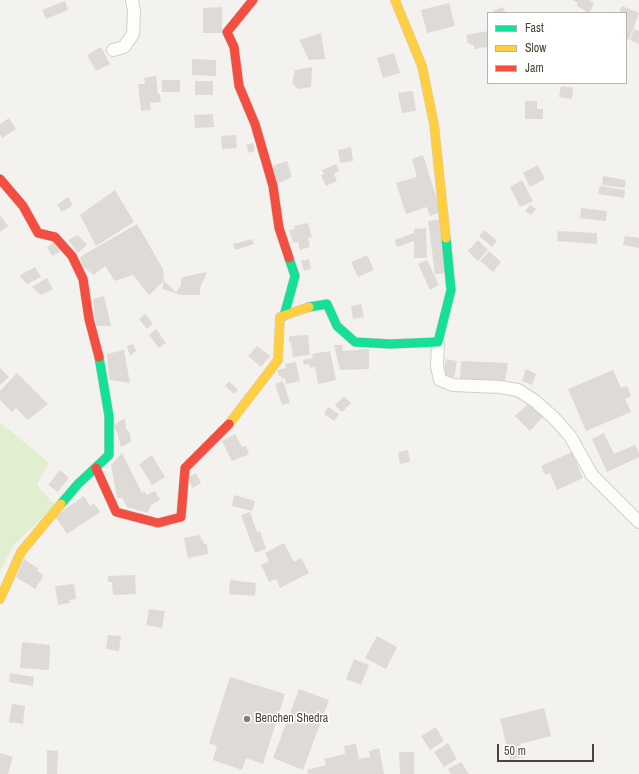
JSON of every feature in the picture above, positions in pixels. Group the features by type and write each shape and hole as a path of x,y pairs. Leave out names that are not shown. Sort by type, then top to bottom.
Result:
{"street":[{"path":"113,50 124,47 133,34 134,11 132,0"},
{"path":"253,0 227,32 234,47 240,86 255,124 273,186 279,228 295,276 284,316"},
{"path":"395,0 422,66 434,124 452,290 438,342 437,366 440,380 453,385 500,387 518,390 536,401 570,436 592,475 639,522"},
{"path":"0,180 23,206 38,233 55,237 72,256 83,279 89,319 100,362 108,416 109,455 78,484 21,552 0,598"},
{"path":"96,468 116,512 158,523 181,517 186,468 233,420 278,360 280,317 304,308 327,304 337,326 354,342 390,344 438,342"}],"green space":[{"path":"0,422 49,463 37,485 55,505 14,545 0,571"}],"building":[{"path":"572,0 589,0 594,3 590,12 587,12 577,6 578,3"},
{"path":"65,1 68,10 46,19 42,10"},
{"path":"449,3 455,26 427,33 421,10"},
{"path":"622,6 639,13 629,40 627,39 627,12 619,12"},
{"path":"222,7 222,33 203,33 203,8"},
{"path":"503,7 506,12 494,12"},
{"path":"634,29 639,31 639,44 630,40"},
{"path":"487,31 487,47 474,49 474,45 471,45 471,43 468,44 466,35"},
{"path":"321,33 325,59 309,60 299,40"},
{"path":"101,47 110,64 96,71 87,55"},
{"path":"394,53 400,73 383,78 377,58"},
{"path":"192,59 216,60 216,76 192,75"},
{"path":"312,67 311,87 298,89 292,83 295,70"},
{"path":"156,76 158,94 160,94 161,102 150,103 151,110 141,111 138,84 145,84 144,78"},
{"path":"162,80 180,80 180,92 162,92"},
{"path":"195,81 213,81 213,95 195,95"},
{"path":"561,86 573,88 572,99 559,97"},
{"path":"413,91 416,111 402,113 398,93"},
{"path":"525,101 537,101 537,109 543,109 543,119 525,119"},
{"path":"213,114 214,127 195,128 194,115"},
{"path":"9,118 16,129 2,138 0,134 0,124"},
{"path":"236,135 237,148 222,149 221,136"},
{"path":"253,143 255,151 249,153 246,145"},
{"path":"351,147 353,161 340,163 338,150"},
{"path":"423,155 441,212 430,216 427,207 406,214 396,183 417,177 412,159"},
{"path":"287,161 292,177 273,186 272,166"},
{"path":"336,164 339,171 334,174 337,181 326,186 321,175 324,174 322,170"},
{"path":"538,165 545,179 530,187 523,173"},
{"path":"603,176 626,180 625,188 602,185"},
{"path":"522,180 533,201 520,207 510,187"},
{"path":"600,186 625,190 624,198 598,194"},
{"path":"115,190 134,222 96,246 80,215"},
{"path":"68,197 73,205 62,212 57,205"},
{"path":"530,205 536,209 531,215 525,211"},
{"path":"581,208 607,211 606,221 580,218"},
{"path":"0,215 8,226 0,232"},
{"path":"440,219 447,273 435,274 428,221"},
{"path":"308,223 312,237 308,238 310,247 300,250 298,242 293,243 289,230 295,229 294,226"},
{"path":"137,224 163,269 164,281 149,295 133,275 115,281 105,266 94,275 82,266 80,257"},
{"path":"426,228 427,258 414,258 414,241 397,247 395,240 414,233 414,229"},
{"path":"484,230 497,241 492,247 479,236"},
{"path":"558,231 597,233 597,244 557,241"},
{"path":"78,235 87,245 78,253 68,240"},
{"path":"625,236 639,238 639,248 623,245"},
{"path":"252,239 254,244 235,250 233,244"},
{"path":"478,240 488,250 478,261 468,251"},
{"path":"55,242 60,252 52,256 47,247"},
{"path":"489,251 501,262 493,272 480,261"},
{"path":"367,255 374,270 358,277 351,262"},
{"path":"309,259 311,269 304,271 301,261"},
{"path":"427,260 439,285 430,290 418,264"},
{"path":"35,267 41,277 27,284 19,276"},
{"path":"207,272 200,288 200,295 181,295 162,289 164,281 176,292 181,285 183,277"},
{"path":"47,278 53,289 41,295 32,287"},
{"path":"104,296 111,326 96,326 93,299"},
{"path":"361,304 364,317 353,319 351,306"},
{"path":"145,314 153,324 147,329 139,319"},
{"path":"156,329 166,343 159,348 149,335"},
{"path":"308,335 310,355 293,357 291,342 289,343 289,336"},
{"path":"133,344 136,351 130,356 127,346"},
{"path":"334,345 342,345 343,351 369,349 369,369 340,370"},
{"path":"257,346 270,356 261,367 248,356"},
{"path":"124,350 130,383 109,380 107,354"},
{"path":"330,351 336,380 318,384 315,367 310,368 309,364 304,365 303,360 313,358 312,354"},
{"path":"446,359 457,361 454,379 443,377"},
{"path":"461,361 508,363 505,382 460,380"},
{"path":"296,362 300,381 286,384 285,378 282,379 281,376 279,376 277,370 286,368 285,364"},
{"path":"0,368 9,377 0,385"},
{"path":"526,369 536,374 532,385 522,381"},
{"path":"613,370 621,388 627,386 631,396 625,399 631,412 586,431 568,389"},
{"path":"17,373 48,404 28,420 16,408 12,412 0,400 0,391"},
{"path":"229,381 238,390 234,394 225,386"},
{"path":"283,381 290,403 282,405 275,384"},
{"path":"344,396 351,403 342,412 335,405"},
{"path":"529,403 543,417 530,431 515,416"},
{"path":"328,407 339,414 334,421 324,414"},
{"path":"125,418 126,429 130,433 131,442 121,447 117,432 112,426"},
{"path":"604,433 614,454 635,445 639,453 639,457 607,472 592,439"},
{"path":"235,434 242,447 246,446 249,454 232,461 222,441"},
{"path":"408,450 410,462 400,464 398,452"},
{"path":"572,452 583,478 557,490 550,473 545,475 541,466"},
{"path":"122,453 142,493 144,491 146,495 155,491 160,500 151,505 148,513 127,507 122,498 117,498 111,465"},
{"path":"152,455 165,477 152,485 139,464"},
{"path":"60,470 69,478 58,492 48,485"},
{"path":"196,473 201,483 193,488 187,478"},
{"path":"234,495 255,501 252,511 232,506"},
{"path":"84,496 90,506 94,503 100,512 67,534 55,516"},
{"path":"250,512 257,532 260,531 266,549 255,553 241,515"},
{"path":"200,535 204,544 207,544 208,554 188,558 184,538"},
{"path":"284,543 294,562 301,558 309,573 280,588 276,579 269,582 261,565 269,561 265,553"},
{"path":"24,559 39,569 37,571 44,575 35,589 16,577"},
{"path":"135,575 136,594 113,595 112,582 108,582 108,576"},
{"path":"230,580 256,583 255,596 229,594"},
{"path":"74,584 76,599 69,600 70,603 58,605 55,586"},
{"path":"149,609 165,611 162,628 146,625"},
{"path":"108,635 121,636 119,651 106,649"},
{"path":"377,636 397,647 386,669 365,658"},
{"path":"22,642 50,645 49,670 20,668"},
{"path":"354,659 369,665 361,685 346,679"},
{"path":"10,673 34,677 33,686 9,682"},
{"name":"Benchen Shedra","path":"230,677 285,694 263,764 246,758 242,770 213,760 217,746 209,743"},
{"path":"299,689 329,700 303,770 273,758"},
{"path":"12,704 25,706 23,724 9,722"},
{"path":"544,708 551,736 520,744 524,757 510,760 500,719"},
{"path":"436,727 444,741 430,750 421,736"},
{"path":"448,743 457,759 444,767 434,752"},
{"path":"356,744 359,759 370,757 369,751 379,748 384,774 308,774 307,770 326,765 324,759 345,754 344,746"},
{"path":"47,750 58,751 57,774 47,774"},
{"path":"399,752 414,752 414,774 400,774"},
{"path":"0,753 13,757 8,774 0,774"},
{"path":"461,762 469,774 451,774 448,769"}],"traffic: fast":[{"path":"309,307 327,304 337,326 355,342 390,344 438,342 451,290 446,238"},
{"path":"284,316 295,276 289,258"},
{"path":"61,504 78,484 109,455 109,416 99,357"}],"traffic: slow":[{"path":"395,0 422,66 434,124 446,238"},
{"path":"229,424 278,360 280,317 309,307"},
{"path":"0,599 21,552 61,504"}],"traffic: jam":[{"path":"253,0 227,32 234,47 239,86 255,124 273,186 279,228 289,258"},
{"path":"0,179 23,206 38,233 55,237 72,256 83,279 89,319 99,357"},
{"path":"96,468 116,512 158,523 181,517 185,468 229,424"}],"place":[{"name":"Benchen Shedra","path":"247,719"}]}
